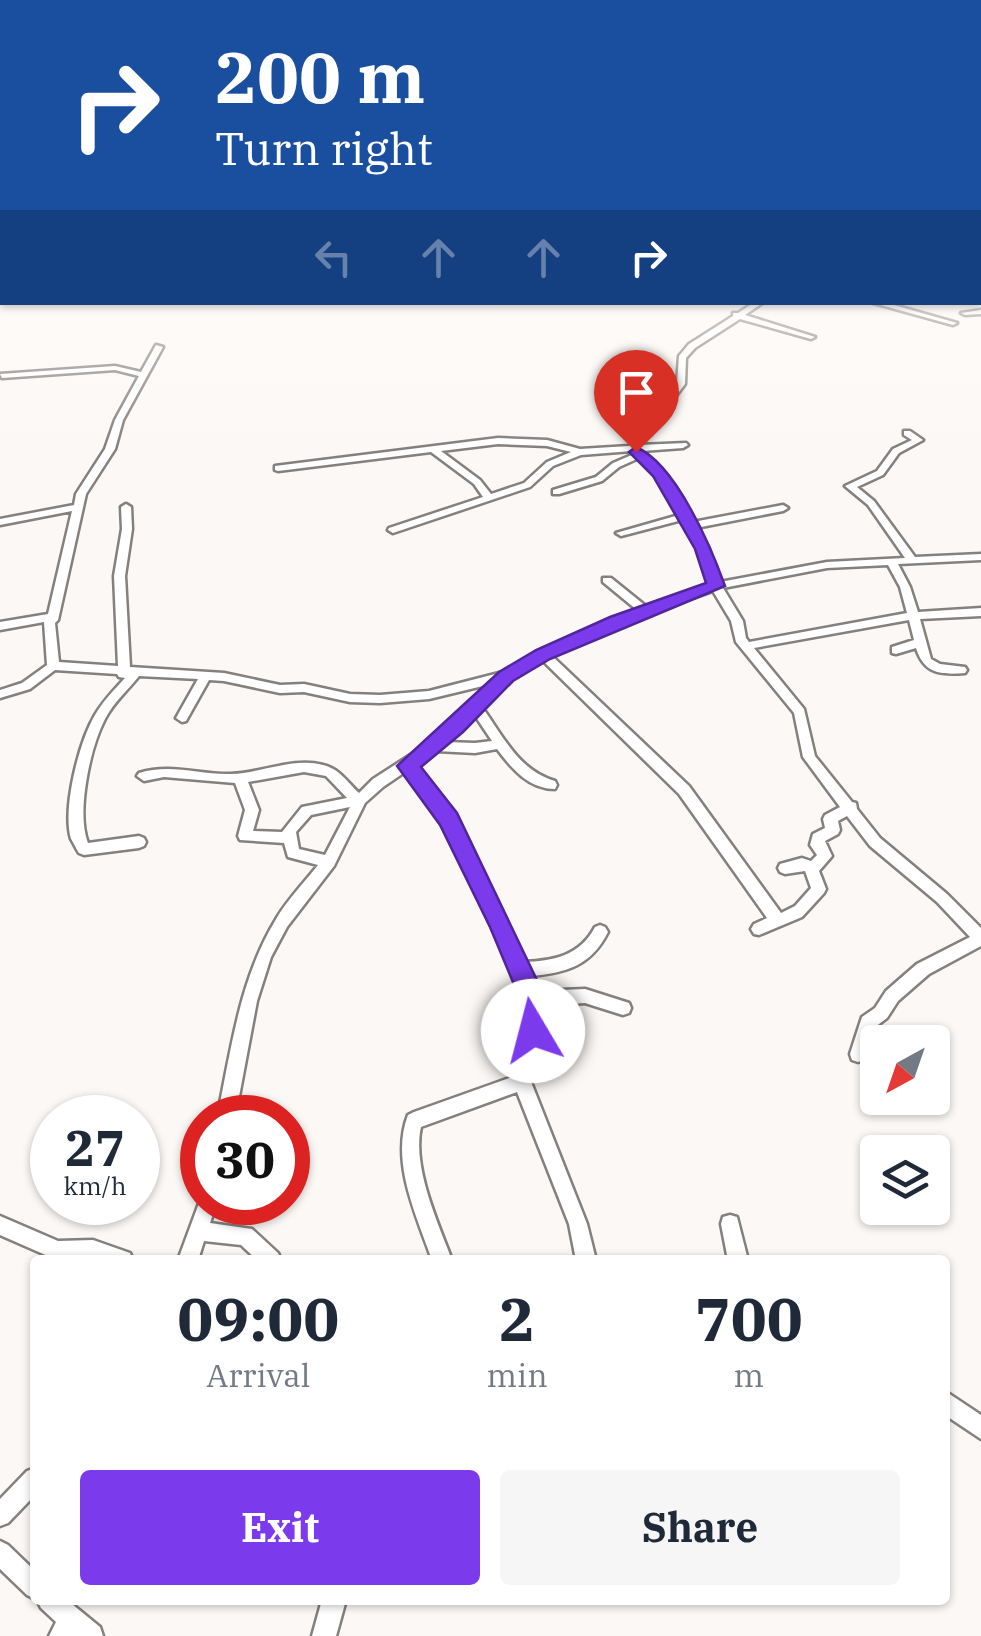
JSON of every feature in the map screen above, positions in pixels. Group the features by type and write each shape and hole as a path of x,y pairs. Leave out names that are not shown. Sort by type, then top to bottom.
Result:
{"street":[{"path":"756,305 736,315 684,355 681,384 636,441 637,452 659,473 704,549 716,586 731,609 746,646 800,712 810,757 875,842 942,898 981,938 923,969 892,996 881,1013 868,1022 858,1054"},
{"path":"884,305 953,323"},
{"path":"965,313 981,312"},
{"path":"736,315 812,337"},
{"path":"53,666 52,620 81,494 110,449 119,420 160,347"},
{"path":"2,376 115,368 144,374"},
{"path":"907,433 919,440 896,451 880,473 850,486 870,503 911,559"},
{"path":"278,468 498,441 547,443 580,452 637,452 683,445"},
{"path":"432,448 477,482 490,498"},
{"path":"393,530 527,485 550,464 580,452"},
{"path":"556,492 598,479 637,452"},
{"path":"0,522 78,507"},
{"path":"126,507 131,530 121,560 118,602 128,674 89,742 74,826 78,844 84,850 139,842"},
{"path":"621,532 783,508"},
{"path":"941,542 950,556"},
{"path":"230,1095 236,1053 264,956 282,922 328,862 360,800 378,783 434,746 506,676 543,654 690,592 787,570 950,556 981,558"},
{"path":"890,560 904,587 919,643 932,665 961,670"},
{"path":"606,580 648,612"},
{"path":"746,646 911,616 981,612"},
{"path":"0,626 25,618 52,620"},
{"path":"896,650 919,643"},
{"path":"543,654 684,790 776,918"},
{"path":"0,694 26,686 53,666 205,677 380,699 429,695 506,676"},
{"path":"182,718 205,677"},
{"path":"475,706 530,777 550,785"},
{"path":"434,746 475,748 502,744"},
{"path":"408,766 449,820 533,999 533,1031 522,1082 578,1224 585,1255"},
{"path":"144,776 150,773 240,778 319,768 334,775 350,796 360,800"},
{"path":"240,778 252,810 245,836 289,838"},
{"path":"328,862 293,853 289,838 298,816 307,810 360,800"},
{"path":"811,868 824,856 817,845 818,838 833,830 830,820 850,807"},
{"path":"759,929 776,918 795,914 819,888 811,868 802,864 785,868"},
{"path":"520,968 540,968 575,958 595,946 600,932"},
{"path":"533,999 585,996 623,1008"},
{"path":"440,1255 430,1230 409,1130 414,1121 522,1082"},
{"path":"730,1224 737,1255"},
{"path":"0,1225 58,1250 94,1250 108,1255"},
{"path":"190,1255 201,1225"},
{"path":"199,1231 245,1236 266,1255"},
{"path":"950,1406 981,1428"},
{"path":"0,1515 30,1484"},
{"path":"0,1553 30,1582"},
{"path":"52,1605 65,1628 91,1636"},
{"path":"324,1636 333,1605"}],"route":[{"path":"533,1031 533,999 502,927 449,820 408,766 456,726 506,676 543,654 690,592 716,586 704,549 659,473 636,452"}]}
